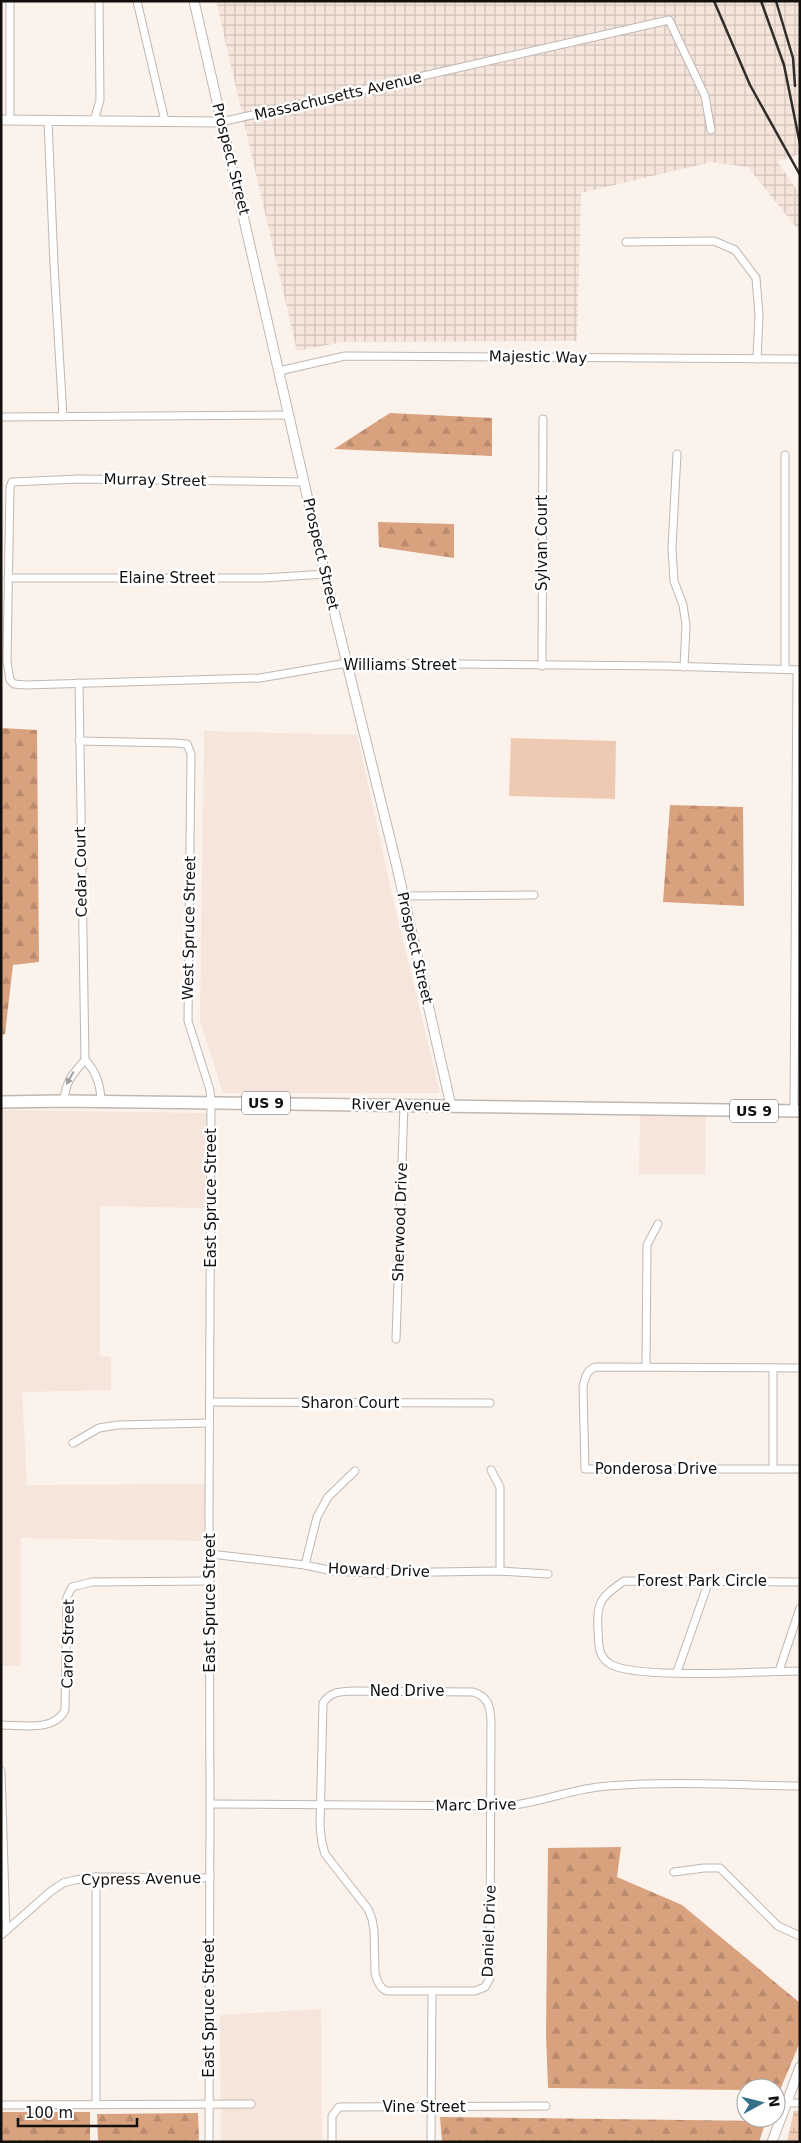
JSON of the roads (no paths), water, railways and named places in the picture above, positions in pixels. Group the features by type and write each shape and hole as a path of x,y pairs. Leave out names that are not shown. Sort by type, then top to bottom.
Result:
{"highway":[{"name":"River Avenue","path":"1,1102 404,1104 709,1111 797,1111"}],"street":[{"path":"6,120 10,1"},
{"path":"94,120 100,100 99,1"},
{"path":"137,1 165,121"},
{"name":"Prospect Street","path":"194,1 325,574 403,896 451,1106"},
{"name":"Massachusetts Avenue","path":"6,120 222,122 669,20 705,96 711,130"},
{"path":"48,120 63,417"},
{"path":"626,242 714,241 735,250 756,278 759,315 757,359"},
{"name":"Majestic Way","path":"278,370 345,356 800,359"},
{"path":"1,417 289,415"},
{"name":"Sylvan Court","path":"542,666 543,420"},
{"path":"677,454 672,548 674,581 683,605 686,625 684,667"},
{"path":"785,455 786,668"},
{"name":"Murray Street","path":"8,578 10,487 12,482 18,480 304,482"},
{"name":"Elaine Street","path":"8,578 264,578 325,574"},
{"name":"Williams Street","path":"8,578 8,673 10,680 14,684 260,678 347,663 786,668 798,670"},
{"path":"797,1111 798,670"},
{"name":"Cedar Court","path":"79,683 85,1060"},
{"name":"West Spruce Street","path":"79,741 175,743 187,744 190,749 188,1021 210,1090 211,1103"},
{"path":"403,896 534,895"},
{"path":"64,1101 67,1083 85,1060 100,1084 101,1102"},
{"name":"East Spruce Street","path":"208,2142 211,1103"},
{"name":"Sherwood Drive","path":"396,1338 404,1104"},
{"path":"646,1367 647,1245 658,1224"},
{"name":"Ponderosa Drive","path":"800,1368 605,1366 589,1370 583,1387 585,1469 800,1469"},
{"path":"773,1368 773,1469"},
{"name":"Sharon Court","path":"210,1402 490,1403"},
{"path":"73,1443 100,1428 118,1425 209,1423"},
{"path":"491,1470 500,1487 500,1571"},
{"path":"305,1565 317,1517 328,1497 355,1471"},
{"name":"Howard Drive","path":"210,1554 305,1565 333,1571 370,1573 500,1571 548,1574"},
{"name":"Carol Street","path":"1,1725 46,1725 62,1717 65,1710 66,1597 72,1587 92,1582 210,1581"},
{"name":"Forest Park Circle","path":"800,1582 624,1581 606,1593 596,1610 599,1652 609,1663 626,1670 677,1672 800,1671"},
{"path":"677,1672 709,1581"},
{"path":"779,1671 800,1608"},
{"name":"Ned Drive","path":"321,1804 322,1703 328,1695 336,1692 353,1691 457,1691 483,1695 490,1707 491,1806"},
{"path":"1,1771 4,1933"},
{"name":"Marc Drive","path":"210,1804 491,1806 522,1805 557,1795 608,1786 800,1786"},
{"name":"Daniel Drive","path":"321,1804 320,1827 325,1854 368,1910 372,1919 375,1973 380,1986 387,1991 475,1991 485,1987 490,1978 491,1806"},
{"path":"674,1872 720,1868 778,1926 800,1936"},
{"path":"96,1877 96,2104"},
{"name":"Cypress Avenue","path":"4,1933 50,1892 63,1883 96,1877 210,1878"},
{"path":"432,1991 432,2142"},
{"path":"800,2067 786,2103 800,2102"},
{"path":"1,2105 251,2104"},
{"name":"Vine Street","path":"332,2142 332,2116 339,2107 546,2106"},
{"path":"772,2142 777,2128"}],"railway":[{"path":"714,1 750,85 800,175"},
{"path":"761,1 784,65 800,144"},
{"path":"776,1 793,58 795,86"}]}
